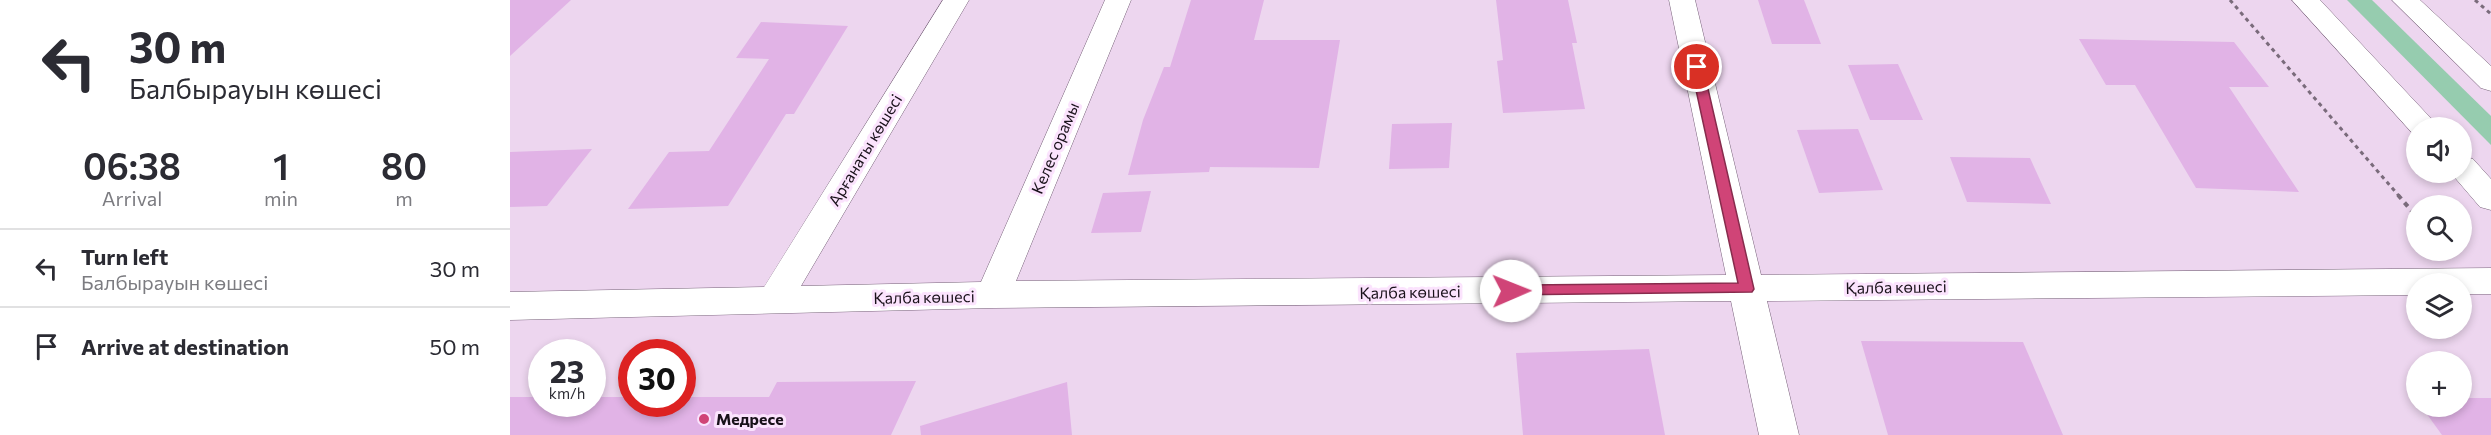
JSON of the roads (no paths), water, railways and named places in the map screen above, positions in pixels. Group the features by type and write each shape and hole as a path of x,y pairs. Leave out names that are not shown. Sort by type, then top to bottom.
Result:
{"street":[{"name":"Арғанаты көшесі","path":"774,301 956,0"},
{"name":"Келес орамы","path":"993,296 1118,0"},
{"path":"1682,0 1779,435"},
{"path":"2305,0 2414,117"},
{"path":"2405,0 2491,82"},
{"path":"2472,178 2491,199"},
{"name":"Қалба көшесі","path":"510,306 993,296 2491,281"}],"place":[{"name":"Медресе","path":"704,419"}]}
